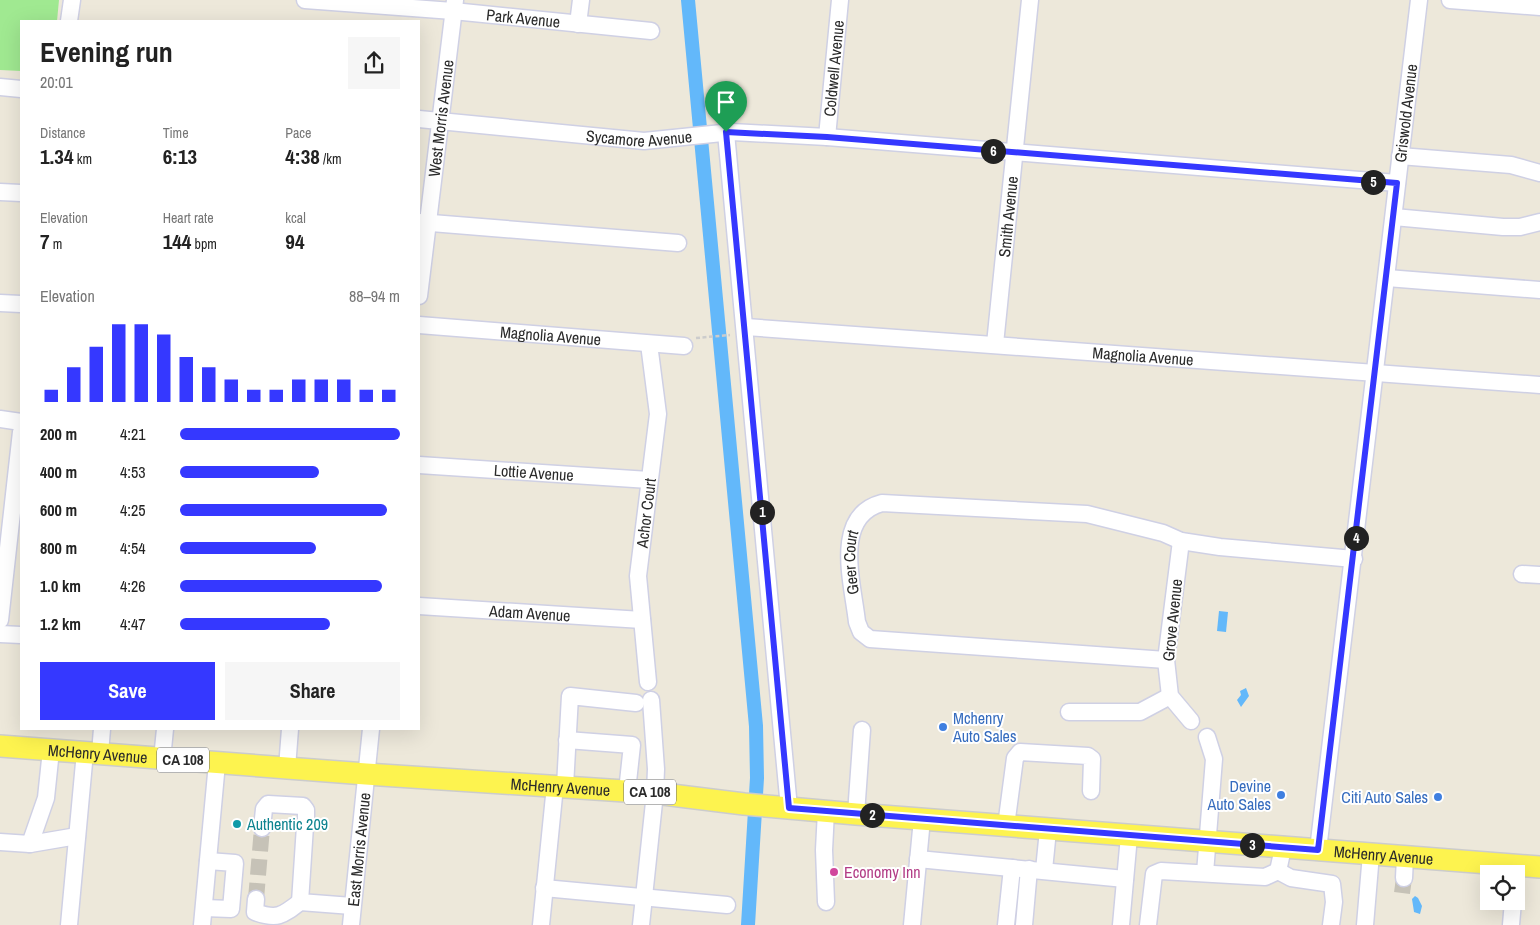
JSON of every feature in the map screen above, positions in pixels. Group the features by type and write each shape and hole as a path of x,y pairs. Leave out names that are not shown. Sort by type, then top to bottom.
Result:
{"main road":[{"name":"McHenry Avenue","path":"0,746 366,774 655,792 781,808 1371,854 1480,866"},
{"name":"McHenry Avenue","path":"1525,869 1540,868"}],"street":[{"path":"69,20 72,0"},
{"name":"Park Avenue","path":"305,0 454,6 578,24 651,31"},
{"path":"578,24 581,0"},
{"name":"Coldwell Avenue","path":"827,137 840,0"},
{"name":"Smith Avenue","path":"995,344 1030,0"},
{"name":"Griswold Avenue","path":"1318,850 1419,0"},
{"path":"1450,0 1540,7"},
{"name":"West Morris Avenue","path":"420,278 423,223 440,121 454,6"},
{"path":"0,87 20,89"},
{"name":"Sycamore Avenue","path":"420,119 644,141 719,133 827,137 1397,183"},
{"path":"719,133 781,808"},
{"path":"1400,156 1511,165 1540,173"},
{"path":"0,192 20,193"},
{"path":"1394,217 1503,227 1520,227 1540,222"},
{"path":"423,223 678,243"},
{"path":"1387,278 1540,290"},
{"path":"0,304 20,304"},
{"name":"Magnolia Avenue","path":"420,325 649,344 690,342"},
{"name":"Magnolia Avenue","path":"738,331 995,344 1540,385"},
{"name":"Achor Court","path":"648,682 638,576 658,414 649,344"},
{"path":"0,419 20,422"},
{"path":"0,620 20,441"},
{"name":"Lottie Avenue","path":"420,465 649,480"},
{"name":"Geer Court","path":"1166,660 870,639 861,632 857,622 850,534 859,516 866,510 877,504 894,502 1087,514 1163,533 1181,540 1220,547 1354,559"},
{"name":"Grove Avenue","path":"1170,696 1166,660 1181,540"},
{"path":"1522,574 1540,576"},
{"name":"Adam Avenue","path":"420,606 642,620"},
{"path":"0,634 20,636"},
{"path":"561,696 558,718 567,733 632,745 654,747"},
{"path":"541,925 544,888 560,786 570,696 644,701 654,747 655,792 641,925"},
{"path":"1068,712 1140,712 1170,696 1191,721"},
{"path":"69,925 77,836 92,753 102,730"},
{"path":"162,759 165,730"},
{"path":"287,768 290,730"},
{"path":"366,774 371,730"},
{"path":"856,814 862,730"},
{"path":"1204,873 1214,759 1208,737"},
{"path":"627,790 632,745"},
{"path":"30,844 46,798 51,750"},
{"path":"1006,826 1015,758 1020,752 1088,756 1092,759 1091,792"},
{"path":"202,925 217,763"},
{"name":"East Morris Avenue","path":"351,925 366,774"},
{"path":"262,828 264,808 268,804 303,806 310,841 304,848 300,902"},
{"path":"826,811 824,850 826,902"},
{"path":"912,925 922,819"},
{"path":"1006,925 1028,869 1048,830"},
{"path":"0,842 30,844 77,836"},
{"path":"1121,925 1129,836"},
{"path":"1278,871 1283,848"},
{"path":"1365,925 1371,854"},
{"path":"1404,878 1405,857"},
{"path":"918,859 1126,879"},
{"path":"204,908 231,909 235,863 208,860"},
{"path":"1024,925 1028,869"},
{"path":"1148,925 1154,874 1161,871 1265,877 1278,871"},
{"path":"1278,871 1291,878 1332,884 1334,902 1332,925"},
{"path":"544,888 727,905"},
{"path":"256,900 254,912 274,917 283,915 300,902 352,906"},
{"path":"1511,925 1512,910"}],"path":[{"path":"690,342 738,331"}],"green space":[{"path":"0,0 59,0 57,20 20,20 20,71 0,70"}],"water":[{"path":"1219,611 1228,612 1226,632 1217,631"},
{"path":"1246,688 1249,696 1241,707 1237,700 1241,695 1240,691"},
{"path":"1415,896 1422,906 1420,914 1414,912 1412,899"}],"waterway":[{"path":"688,0 756,726 757,778 748,925"}],"tunnel":[{"path":"256,899 262,828"},
{"path":"1402,893 1404,878"}],"place":[{"name":"Mchenry Auto Sales","path":"943,727"},
{"name":"Devine Auto Sales","path":"1281,795"},
{"name":"Citi Auto Sales","path":"1438,797"},
{"name":"Authentic 209","path":"237,824"},
{"name":"Economy Inn","path":"834,872"}],"route":[{"path":"726,132 827,137 1397,183 1354,559 1318,850 789,808 746,327 726,132"}]}
